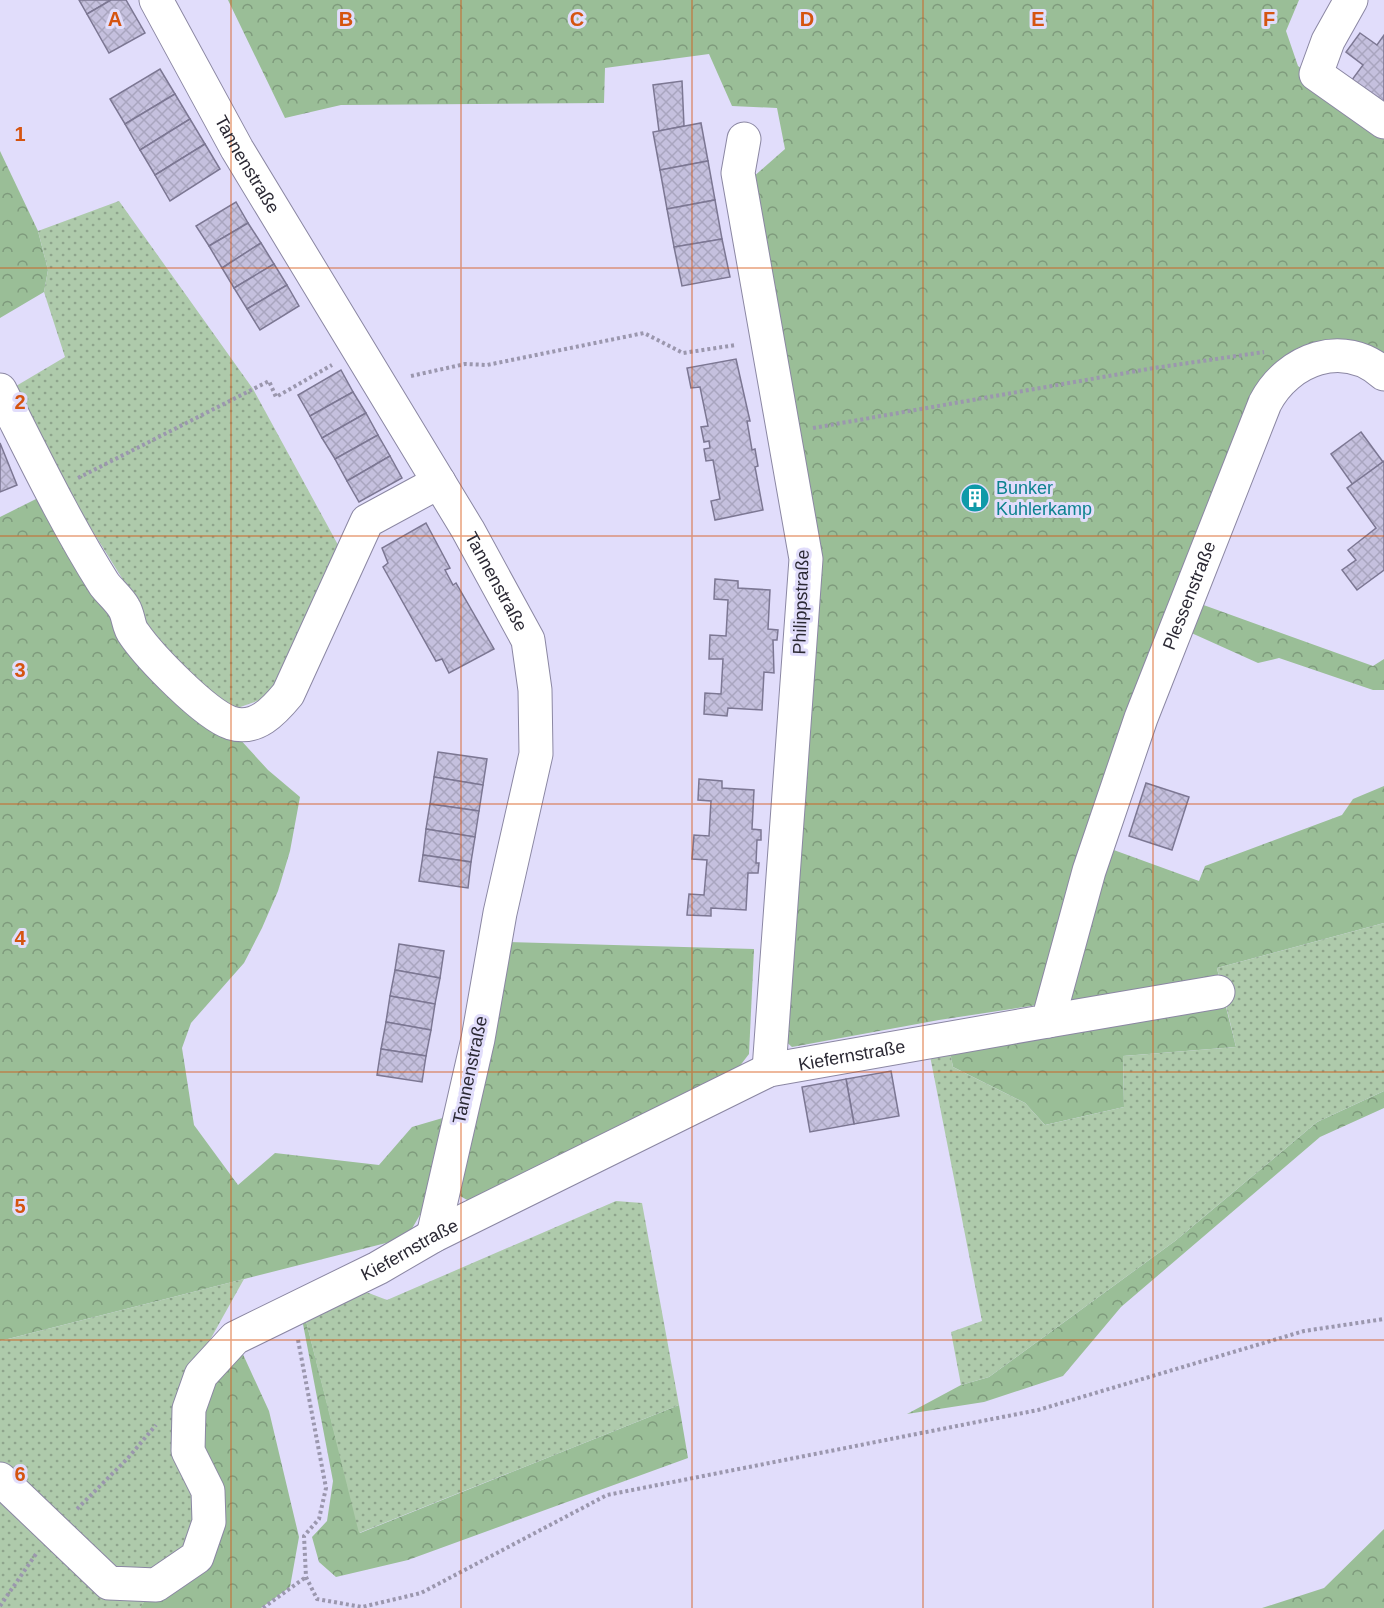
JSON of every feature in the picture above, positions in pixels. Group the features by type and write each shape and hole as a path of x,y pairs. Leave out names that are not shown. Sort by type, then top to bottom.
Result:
{"street":[{"name":"Tannenstraße","path":"156,0 237,149 438,482 528,640 535,690 536,754 500,913 478,1039 433,1236"},
{"path":"1351,0 1328,41 1316,75 1384,122"},
{"name":"Philippstraße","path":"744,139 738,173 766,340 786,433 806,559 769,1070"},
{"name":"Plessenstraße","path":"1048,1021 1089,871 1140,718 1273,388 1296,366 1328,356 1363,362 1384,374"},
{"path":"0,390 52,491 105,585 125,609 132,633 175,679 213,714 232,724 251,724 272,713 288,694 367,521 438,482"},
{"name":"Kiefernstraße","path":"0,1479 110,1583 156,1585 197,1557 209,1522 208,1491 188,1451 189,1409 201,1375 235,1338 378,1268 433,1236 769,1070 1218,992"}],"path":[{"path":"381,386 396,379 465,364 487,365 644,333 683,353 766,340"},
{"path":"52,491 269,381 276,397 358,349"},
{"path":"786,433 1154,368 1268,351"},
{"path":"292,1310 326,1488 320,1520 304,1536 306,1577 317,1599 362,1607 421,1593 607,1495 1038,1410 1304,1331 1384,1319"},
{"path":"0,1606 54,1528 91,1497 158,1423"},
{"path":"263,1608 306,1577"}],"green space":[{"path":"228,0 1299,0 1286,31 1298,66 1384,128 1384,371 1273,369 1044,1004 939,1020 792,1047 782,1038 814,591 753,177 785,149 777,108 732,106 709,54 605,68 604,103 341,105 285,118"},
{"path":"0,151 38,231 48,270 44,292 0,318"},
{"path":"119,201 253,389 343,554 274,695 226,712 140,627 133,596 64,485 11,389 65,357 44,292 48,270 38,231"},
{"path":"52,491 237,736 268,770 300,797 290,851 278,891 262,928 244,963 191,1023 182,1048 194,1125 238,1185 275,1153 379,1165 412,1127 446,1117 428,1201 410,1232 390,1242 0,1341 0,517"},
{"path":"1198,603 1373,666 1384,659 1384,690 1373,690 1279,658 1258,663 1187,631"},
{"path":"1384,786 1384,923 1217,968 1220,982 1067,1008 1111,849 1199,881 1205,866 1342,815 1353,799"},
{"path":"1384,923 1384,1091 1317,1122 1175,1241 989,1377 961,1385 951,1332 982,1321 930,1056 950,1052 953,1067 1025,1103 1045,1125 1124,1107 1123,1056 1236,1047 1217,968"},
{"path":"507,942 754,949 749,1054 739,1067 469,1201 460,1196"},
{"path":"1224,999 1236,1047 1123,1056 1124,1107 1045,1125 1025,1103 953,1067 950,1052"},
{"path":"1384,1091 1384,1108 1320,1137 1121,1307 1063,1376 984,1402 907,1414 961,1385 989,1377 1175,1241 1317,1122"},
{"path":"616,1201 642,1203 679,1405 359,1533 306,1321 366,1292 387,1300"},
{"path":"244,1279 186,1383 204,1518 140,1608 0,1608 0,1341"},
{"path":"306,1321 360,1533 679,1405 688,1458 408,1560 336,1577 319,1562 312,1537 327,1521 333,1481 303,1324"},
{"path":"241,1350 269,1411 299,1537 290,1587 261,1608 140,1608 147,1597 199,1445 198,1394"},
{"path":"1384,1529 1384,1608 1262,1608 1324,1588"}],"building":[{"path":"79,0 111,0 87,14"},
{"path":"111,0 126,0 145,33 109,53 87,14"},
{"path":"1360,33 1377,45 1384,35 1384,115 1346,88 1363,65 1346,52"},
{"path":"160,69 175,94 125,124 110,99"},
{"path":"682,81 684,126 659,131 653,85"},
{"path":"175,94 190,119 140,150 125,124"},
{"path":"190,119 205,144 155,175 140,150"},
{"path":"701,123 708,161 660,170 653,132"},
{"path":"205,144 220,169 170,201 155,175"},
{"path":"708,161 715,200 667,209 660,170"},
{"path":"715,200 722,239 674,247 667,209"},
{"path":"236,202 248,223 209,246 196,226"},
{"path":"248,223 261,243 222,268 209,246"},
{"path":"722,239 730,277 682,286 674,247"},
{"path":"261,243 274,264 234,288 222,268"},
{"path":"274,264 287,285 247,309 234,288"},
{"path":"287,285 299,306 260,330 247,309"},
{"path":"736,359 750,421 747,421 752,450 755,449 758,466 755,467 763,510 715,520 711,501 720,499 713,460 706,461 704,449 710,448 709,441 704,442 701,427 708,426 700,387 691,388 687,368"},
{"path":"341,370 353,392 310,416 298,395"},
{"path":"353,392 366,413 322,438 310,416"},
{"path":"366,413 378,435 335,459 322,438"},
{"path":"1361,432 1383,462 1353,485 1331,454"},
{"path":"378,435 390,456 347,481 335,459"},
{"path":"0,443 17,485 0,492"},
{"path":"390,456 402,478 359,502 347,481"},
{"path":"1384,461 1384,570 1357,590 1342,570 1356,560 1348,550 1376,528 1347,488"},
{"path":"426,523 450,568 445,570 453,585 456,583 494,649 449,673 442,659 436,661 383,567 388,563 382,548"},
{"path":"715,579 738,581 738,588 770,590 768,629 778,630 777,640 773,640 774,673 764,672 762,710 728,708 727,716 704,714 705,693 721,694 723,659 709,659 710,635 726,636 728,600 714,599"},
{"path":"438,752 487,759 483,785 434,777"},
{"path":"434,777 483,785 479,811 430,804"},
{"path":"699,779 722,781 722,788 754,790 752,829 761,830 761,840 757,840 758,873 748,873 746,910 711,908 711,916 687,915 689,894 704,895 707,860 692,859 694,835 709,836 711,801 698,800"},
{"path":"1146,783 1189,797 1172,850 1129,836"},
{"path":"430,804 479,811 475,837 426,829"},
{"path":"426,829 475,837 471,862 423,855"},
{"path":"423,855 471,862 468,888 419,881"},
{"path":"399,944 444,951 440,978 395,970"},
{"path":"395,970 440,978 435,1004 390,996"},
{"path":"390,996 435,1004 431,1030 386,1022"},
{"path":"386,1022 431,1030 426,1056 381,1049"},
{"path":"381,1049 426,1056 422,1082 377,1075"},
{"path":"891,1071 899,1116 854,1124 846,1079"},
{"path":"846,1079 854,1124 810,1132 802,1087"}],"place":[{"name":"Bunker Kuhlerkamp","path":"975,498"}]}
